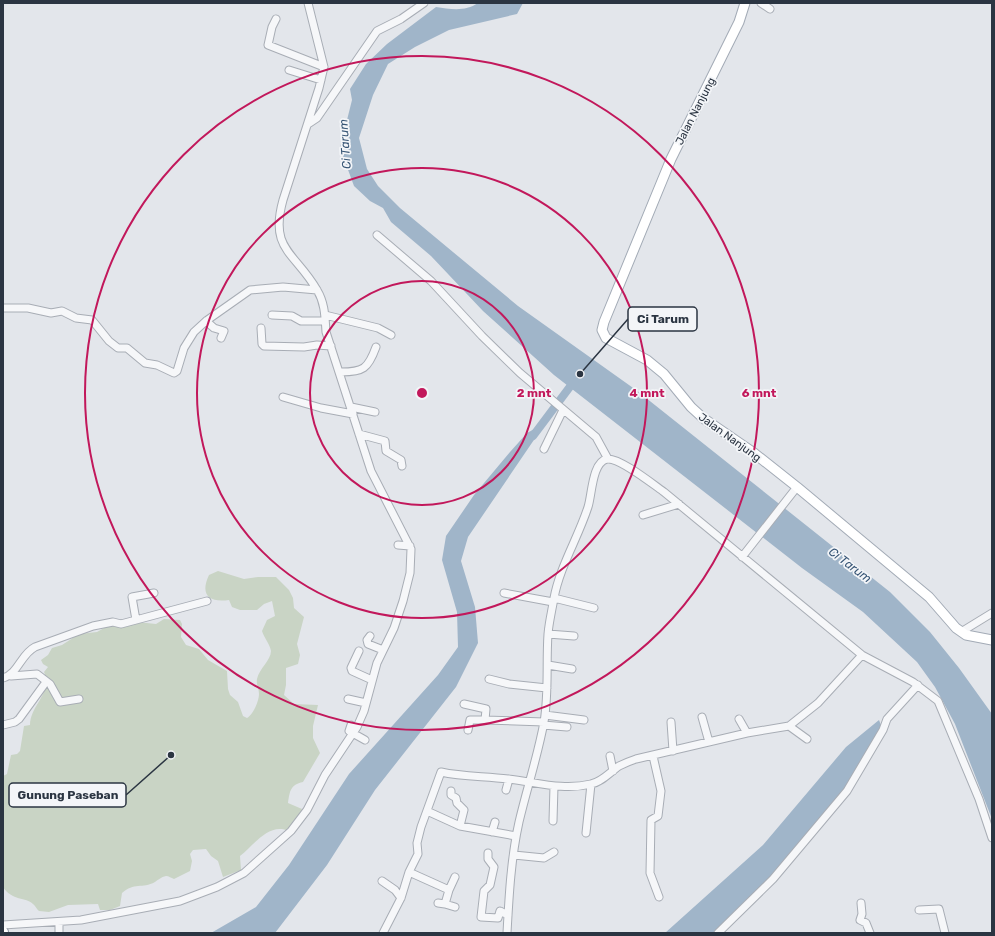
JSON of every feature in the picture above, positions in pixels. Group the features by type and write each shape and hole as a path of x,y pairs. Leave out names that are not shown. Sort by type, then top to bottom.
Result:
{"main road":[{"name":"Jalan Nanjung","path":"745,3 740,22 671,159 603,325 604,335 606,338 647,360 668,378 703,418 797,487 929,597 952,624 961,632"},
{"path":"961,632 992,640"}],"street":[{"path":"3,925 59,922 94,918 180,901 217,887 244,874 283,840 295,827 307,810 366,703 372,680 383,650 394,628 403,601 410,573 410,546 371,471 326,332 325,318 317,290 281,240 278,225 283,200 322,80 324,67 308,3"},
{"path":"308,124 316,118 376,31 401,19 424,3"},
{"path":"761,3 770,9"},
{"path":"276,19 272,27 268,45 324,67"},
{"path":"289,70 322,80"},
{"path":"377,235 431,281 482,336 520,373 596,437 608,459 637,472 745,554 862,655 918,685 938,701 979,799 992,838"},
{"path":"3,308 28,308 50,312 62,311 76,318 93,320 109,341 118,348 127,348 145,363 161,366 174,373 178,371 187,343 206,321 253,289 283,287 317,290"},
{"path":"272,315 292,316 301,321 325,318 378,328 391,335"},
{"path":"206,321 214,328 224,331 221,338"},
{"path":"261,328 262,344 264,346 304,348 317,345 331,346"},
{"path":"340,372 357,372 362,370 376,347"},
{"path":"283,397 321,408 375,412"},
{"path":"544,449 560,408"},
{"path":"359,434 385,441 386,451 401,460 402,466"},
{"path":"507,933 516,836 544,720 547,688 548,634 554,600 560,576 588,506 595,472 599,465 608,459"},
{"path":"745,554 797,487"},
{"path":"642,515 679,504"},
{"path":"398,545 410,546"},
{"path":"136,620 132,597 154,593"},
{"path":"504,593 554,600 594,608"},
{"path":"11,676 30,649 35,646 93,626 112,622 121,624 207,602"},
{"path":"961,632 992,613"},
{"path":"548,634 574,636"},
{"path":"370,636 367,640 368,644 383,650"},
{"path":"359,651 351,668 352,671 372,680"},
{"path":"383,933 401,898 409,872 418,854 418,839 441,772 509,779 554,786 591,784 625,763 747,733 789,726 818,704 862,655"},
{"path":"548,665 572,669"},
{"path":"3,678 35,674 50,684 60,702 79,698"},
{"path":"488,680 547,688"},
{"path":"3,725 15,722 18,719 46,682"},
{"path":"718,933 773,879 847,791 884,730 887,720 918,685"},
{"path":"348,699 366,703"},
{"path":"464,704 486,709 485,720"},
{"path":"702,717 709,742"},
{"path":"739,719 747,733"},
{"path":"468,730 470,720 584,720"},
{"path":"544,720 567,727"},
{"path":"671,722 673,751"},
{"path":"789,726 807,739"},
{"path":"352,727 365,740"},
{"path":"610,756 613,771"},
{"path":"653,756 662,792 658,816 651,820 650,873 659,897"},
{"path":"506,790 509,779"},
{"path":"586,833 591,784"},
{"path":"553,821 554,786"},
{"path":"451,792 451,795 457,799 457,803 464,810 460,826"},
{"path":"427,811 460,826 516,836"},
{"path":"492,832 495,822"},
{"path":"514,855 544,858 554,852"},
{"path":"488,853 488,860 494,867 490,885 484,891 481,917 498,918 500,911 508,915"},
{"path":"409,872 449,890"},
{"path":"455,877 442,904 455,907"},
{"path":"382,881 395,890 401,898"},
{"path":"861,903 862,914 860,920 866,923 870,933"},
{"path":"919,910 939,909 945,933"},
{"path":"59,922 59,933"}],"green space":[{"path":"218,571 244,579 276,577 289,590 293,598 294,608 304,617 297,644 300,655 298,664 286,668 286,685 284,695 294,704 318,705 313,726 313,738 320,753 303,782 295,785 291,789 288,803 302,809 289,831 275,829 257,840 240,856 241,870 223,877 218,861 211,856 206,849 193,850 190,854 192,861 190,871 174,879 166,876 150,884 130,888 122,893 120,906 110,910 100,910 98,904 68,905 49,912 39,911 27,900 10,895 3,887 3,776 7,774 11,755 17,754 20,751 24,726 30,725 33,711 44,693 46,679 44,672 48,667 43,664 41,660 48,655 52,648 62,645 79,634 97,632 111,624 137,622 156,624 164,619 180,620 182,624 181,637 186,645 199,649 208,660 227,671 228,689 230,695 238,702 243,716 247,718 253,711 259,697 257,683 258,675 267,661 271,651 262,631 267,620 275,616 272,601 264,604 257,610 240,610 232,607 229,600 222,601 211,598 206,592 206,582 209,575"}],"water":[{"path":"478,3 523,3 517,14 449,30 415,47 388,64 373,95 359,138 367,169 378,186 400,208 518,306 636,390 890,592 930,632 959,668 992,714 992,819 955,724 935,687 917,662 863,612 802,568 554,375 483,311 431,256 391,222 383,208 370,201 354,186 340,148 352,100 350,89 366,64 387,44 436,7 463,9"},
{"path":"538,427 540,431 468,537 461,561 475,607 478,643 456,687 375,790 327,865 275,933 211,933 256,907 289,865 349,774 438,675 458,647 457,612 442,560 446,536 474,495 510,452 527,433"},
{"path":"879,720 882,728 840,796 783,865 715,933 665,933 763,845 846,747"}],"waterway":[{"path":"533,436 575,380"}],"place":[{"name":"Ci Tarum","path":"580,374"},
{"name":"Gunung Paseban","path":"171,755"}]}
